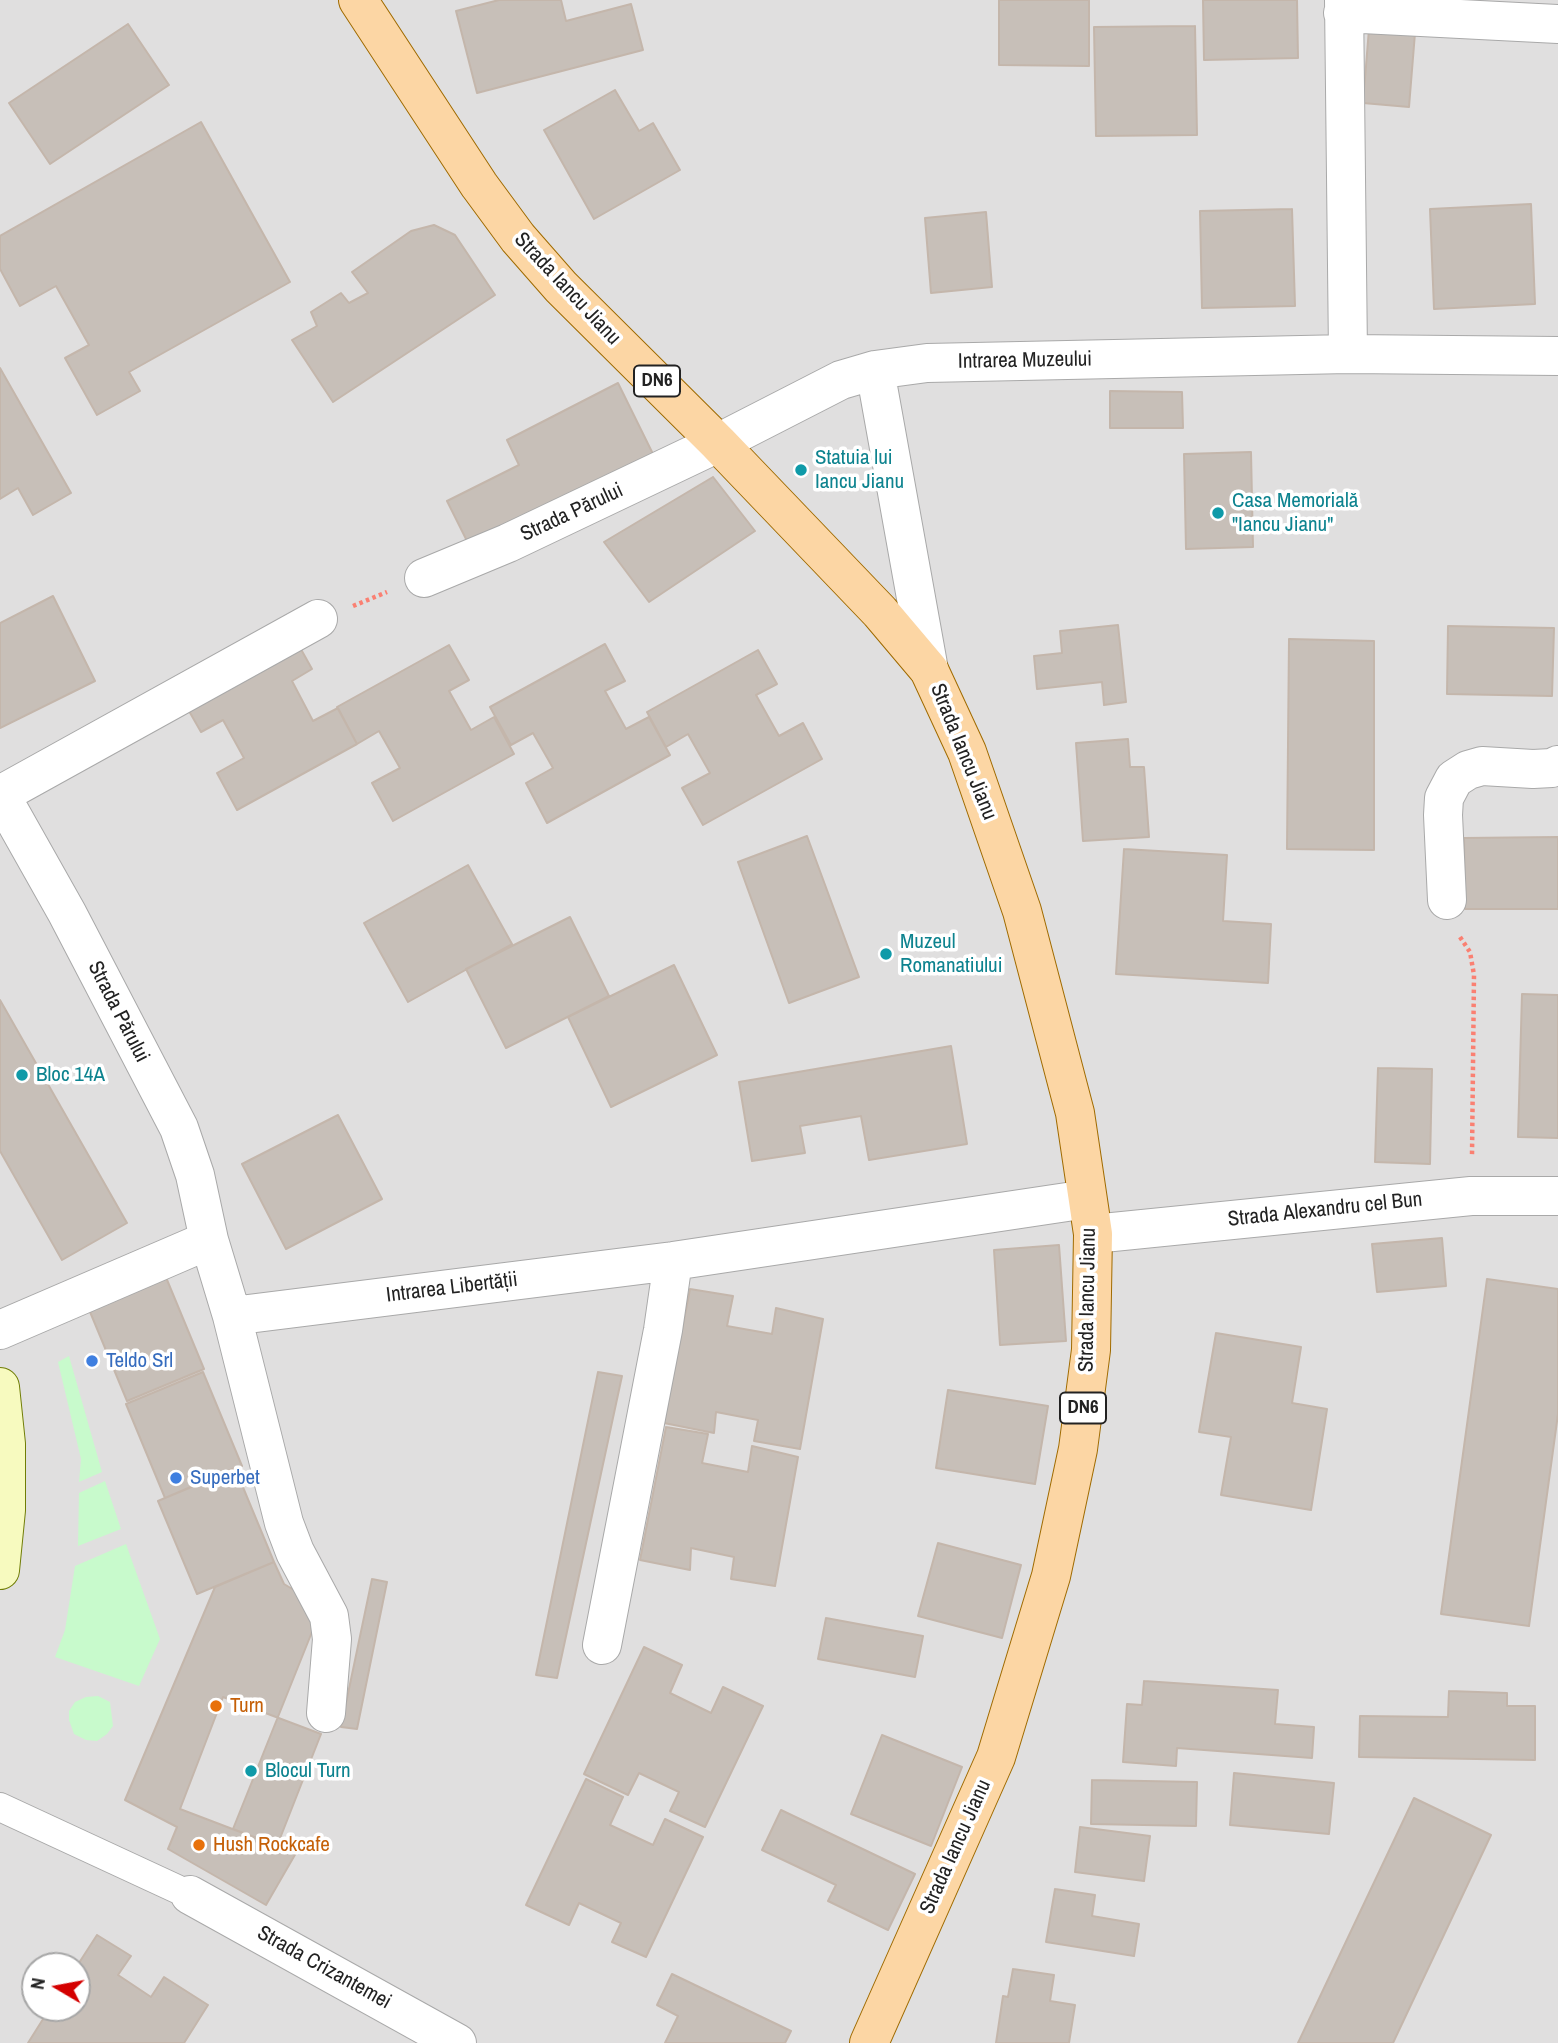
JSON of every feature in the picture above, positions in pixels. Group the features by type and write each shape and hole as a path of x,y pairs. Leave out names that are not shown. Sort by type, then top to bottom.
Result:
{"main road":[{"name":"Strada Iancu Jianu","path":"358,0 479,185 518,238 561,286 719,443 880,612 929,670 967,752 1022,911 1075,1113 1090,1217 1091,1350 1078,1449 1051,1576 996,1757 869,2043"},
{"path":"0,1387 6,1444 6,1510 0,1570"}],"street":[{"path":"1349,354 1344,7 1558,24"},
{"name":"Intrarea Muzeului","path":"719,443 841,380 875,370 927,363 1349,354 1558,356"},
{"name":"Strada Iancu Jianu","path":"875,370 929,670"},
{"name":"Strada Părului","path":"424,578 508,543 719,443"},
{"name":"Strada Părului","path":"318,619 0,795 67,913 178,1128 195,1175 209,1240 232,1316 284,1523 295,1552 329,1616 332,1639 326,1713"},
{"path":"1447,900 1444,798 1454,779 1468,770 1482,766 1534,769 1558,765"},
{"name":"Strada Alexandru cel Bun","path":"1090,1217 1471,1196 1558,1196"},
{"name":"Intrarea Libertății","path":"232,1316 673,1261 1090,1217"},
{"path":"0,1330 209,1240"},
{"path":"602,1645 663,1330 673,1261"},
{"path":"0,1807 181,1890"},
{"name":"Strada Crizantemei","path":"181,1890 457,2043"}],"path":[{"path":"318,619 424,578"},
{"path":"1447,900 1455,927 1470,953 1474,975 1471,1196"}],"shaded area":[{"path":"0,0 1558,0 1558,2043 0,2043"}],"green space":[{"path":"69,1356 102,1472 79,1482 81,1459 58,1362"},
{"path":"105,1481 121,1529 78,1546 79,1493"},
{"path":"126,1544 160,1639 139,1686 55,1657 65,1630 75,1566"},
{"path":"98,1696 110,1702 113,1726 97,1741 86,1740 74,1734 69,1711 75,1702"}],"building":[{"path":"499,0 561,0 566,21 631,4 643,50 477,93 456,11"},
{"path":"999,0 1089,0 1089,66 999,65"},
{"path":"1203,0 1297,0 1298,58 1204,60"},
{"path":"128,24 169,85 50,164 9,103"},
{"path":"1195,26 1197,135 1096,136 1094,27"},
{"path":"1369,29 1415,33 1409,107 1363,103"},
{"path":"615,90 639,131 653,123 680,170 594,219 544,130"},
{"path":"201,122 290,282 129,372 140,391 97,415 65,358 89,345 56,286 20,306 0,269 0,236"},
{"path":"1531,204 1535,304 1434,309 1430,209"},
{"path":"1292,209 1295,306 1202,308 1200,211"},
{"path":"986,212 992,287 931,293 925,218"},
{"path":"434,225 455,235 495,295 333,402 292,340 317,326 311,312 341,293 349,303 368,293 352,272 411,231"},
{"path":"0,368 71,493 33,515 18,488 0,499"},
{"path":"618,383 653,454 470,547 447,501 519,465 507,440"},
{"path":"1110,391 1182,392 1183,428 1110,428"},
{"path":"1251,452 1253,547 1186,549 1184,454"},
{"path":"713,477 755,531 649,602 604,542"},
{"path":"53,596 95,681 0,728 0,623"},
{"path":"1118,625 1126,702 1104,705 1102,682 1037,689 1034,656 1062,653 1060,631"},
{"path":"1448,626 1554,628 1552,696 1447,694"},
{"path":"293,635 312,669 292,681 313,721 338,708 357,744 237,810 217,773 244,758 223,720 201,732 181,697"},
{"path":"1289,639 1374,641 1374,850 1287,849"},
{"path":"605,644 625,681 605,691 626,729 649,717 670,755 547,823 526,783 553,768 533,733 511,745 490,707"},
{"path":"449,645 469,680 449,691 471,730 494,717 514,754 393,821 372,783 400,768 379,731 357,744 337,707"},
{"path":"758,650 777,684 756,695 779,736 803,723 822,759 703,825 682,788 710,773 688,734 666,747 647,712"},
{"path":"1128,739 1130,767 1144,767 1149,837 1083,841 1076,743"},
{"path":"807,836 859,977 789,1003 738,862"},
{"path":"1558,837 1558,909 1465,909 1464,838"},
{"path":"1124,849 1227,855 1223,921 1271,924 1268,983 1116,974"},
{"path":"468,865 512,944 408,1002 364,923"},
{"path":"570,917 609,996 506,1048 466,969"},
{"path":"674,965 717,1055 611,1107 568,1017"},
{"path":"1522,994 1558,995 1558,1138 1518,1137"},
{"name":"Bloc 14A","path":"0,1000 127,1223 62,1260 0,1151"},
{"path":"951,1046 967,1144 869,1160 861,1116 800,1126 805,1153 752,1161 739,1082"},
{"path":"1378,1068 1432,1069 1430,1164 1375,1162"},
{"path":"338,1115 382,1199 286,1249 242,1164"},
{"path":"1442,1238 1446,1286 1377,1292 1372,1244"},
{"path":"1059,1245 1066,1341 1000,1345 994,1250"},
{"path":"165,1275 204,1369 127,1401 88,1307"},
{"path":"1487,1279 1558,1289 1558,1414 1529,1626 1441,1614"},
{"path":"690,1289 733,1296 727,1326 772,1334 776,1308 823,1319 800,1449 754,1441 758,1420 716,1412 714,1433 664,1423"},
{"path":"1216,1333 1301,1347 1292,1403 1327,1409 1311,1510 1221,1495 1231,1437 1199,1432"},
{"path":"203,1372 242,1466 165,1498 126,1404"},
{"path":"598,1372 622,1376 557,1678 536,1675"},
{"path":"948,1390 1048,1406 1035,1484 936,1468"},
{"path":"666,1427 708,1434 702,1463 748,1472 752,1446 798,1457 775,1586 731,1579 734,1557 691,1548 690,1570 640,1560"},
{"path":"235,1468 274,1562 197,1594 158,1501"},
{"path":"938,1543 1021,1565 1002,1638 918,1616"},
{"path":"274,1562 284,1584 322,1607 233,1829 296,1853 266,1905 168,1849 177,1827 125,1800 215,1587"},
{"path":"372,1579 387,1582 357,1729 341,1727"},
{"path":"826,1618 923,1636 915,1677 818,1659"},
{"path":"644,1647 682,1665 670,1693 711,1713 723,1687 763,1706 705,1827 670,1811 679,1792 639,1773 628,1795 584,1774"},
{"path":"1144,1681 1278,1690 1275,1724 1314,1727 1312,1758 1177,1748 1176,1766 1123,1762 1127,1704 1142,1705"},
{"path":"1449,1691 1507,1693 1507,1706 1535,1706 1535,1760 1359,1757 1360,1716 1448,1717"},
{"name":"Blocul Turn","path":"223,1697 321,1734 277,1846 180,1809"},
{"path":"882,1735 962,1767 931,1846 851,1814"},
{"path":"1234,1773 1334,1783 1329,1834 1230,1825"},
{"path":"586,1779 623,1797 610,1825 653,1845 665,1819 703,1837 646,1957 612,1942 621,1923 579,1903 569,1925 526,1905"},
{"path":"1092,1780 1197,1782 1196,1826 1091,1824"},
{"path":"1414,1798 1491,1835 1393,2043 1298,2043"},
{"path":"781,1810 915,1874 888,1930 828,1901 836,1885 762,1850"},
{"path":"1080,1827 1150,1836 1144,1881 1075,1872"},
{"path":"1055,1889 1095,1895 1092,1916 1139,1924 1134,1956 1046,1942"},
{"path":"97,1935 131,1956 118,1975 151,1997 164,1977 208,2005 184,2043 28,2043 41,2022 91,2022 91,1952 86,1952"},
{"path":"1013,1969 1054,1975 1050,2001 1075,2005 1069,2043 996,2043 1003,1996 1008,1997"},
{"path":"672,1974 791,2031 785,2043 665,2043 678,2016 657,2005"}],"place":[{"name":"Statuia lui Iancu Jianu","path":"801,470"},
{"name":"Casa Memorială \"Iancu Jianu\"","path":"1218,513"},
{"name":"Muzeul Romanatiului","path":"886,954"},
{"name":"Bloc 14A","path":"22,1075"},
{"name":"Teldo Srl","path":"92,1361"},
{"name":"Superbet","path":"176,1478"},
{"name":"Turn","path":"216,1706"},
{"name":"Blocul Turn","path":"251,1771"},
{"name":"Hush Rockcafe","path":"199,1845"}]}
